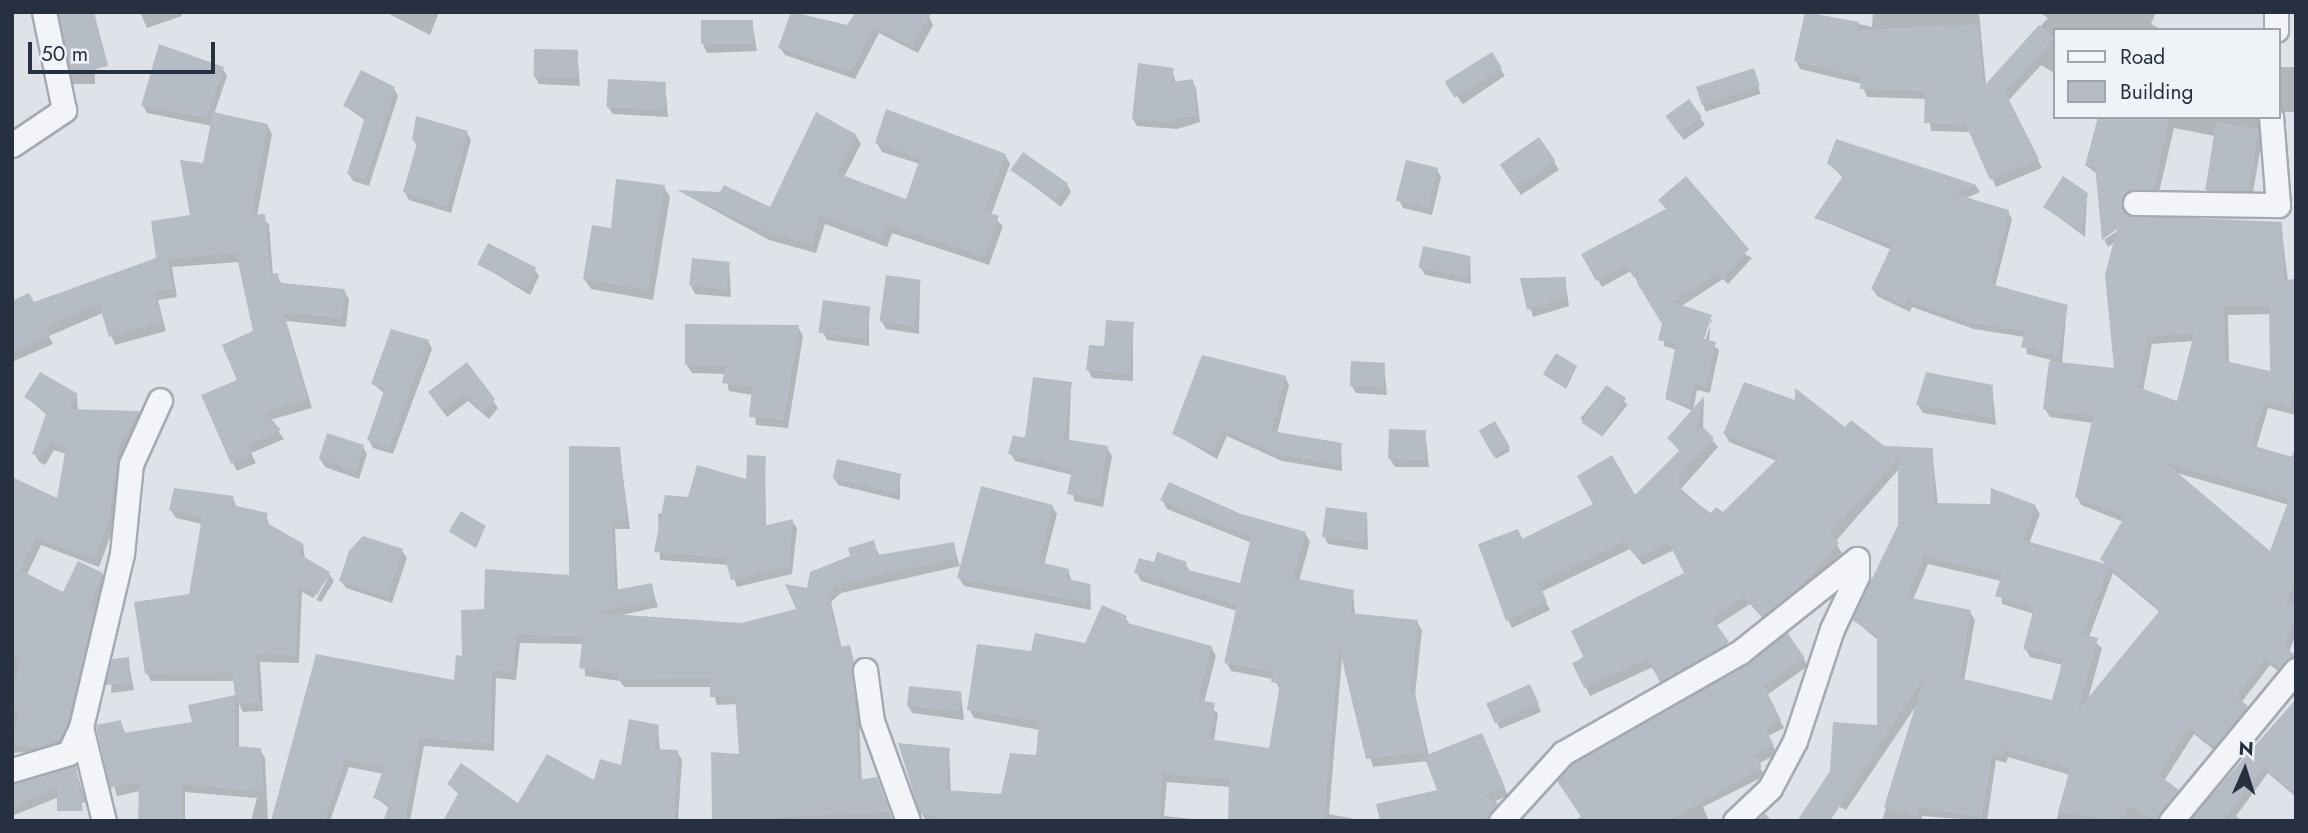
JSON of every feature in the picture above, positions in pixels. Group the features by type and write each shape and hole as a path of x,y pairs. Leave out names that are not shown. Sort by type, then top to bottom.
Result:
{"street":[{"path":"12,145 64,110 44,12"},
{"path":"2135,203 2278,205 2281,179 2271,119"},
{"path":"2281,179 2296,200"},
{"path":"12,770 69,753 81,727 120,565 131,464 160,400"},
{"path":"1501,821 1563,754 1741,652 1857,559 1857,576 1832,629 1795,741 1770,788 1735,821"},
{"path":"865,670 872,721 908,821"},
{"path":"2171,821 2296,670"},
{"path":"81,727 104,821"}],"building":[{"path":"58,12 94,12 108,66 71,75"},
{"path":"791,12 847,25 854,15 849,12 932,12 913,47 875,26 851,72 778,48"},
{"path":"1805,12 1859,22 1858,30 1978,24 1984,86 2039,25 2052,36 2052,40 2005,92 2039,159 1990,180 1966,125 1924,123 1925,92 1860,89 1861,77 1794,61"},
{"path":"701,20 753,20 753,44 701,44"},
{"path":"159,44 224,67 206,118 141,106"},
{"path":"534,49 578,50 578,78 534,77"},
{"path":"1492,52 1502,68 1455,98 1445,82"},
{"path":"1138,63 1174,68 1172,82 1193,79 1197,116 1175,118 1174,123 1132,119"},
{"path":"1754,68 1760,86 1702,105 1696,87"},
{"path":"361,70 395,87 366,180 347,174 365,117 343,106"},
{"path":"608,79 666,82 664,110 607,107"},
{"path":"1689,99 1702,117 1678,134 1666,116"},
{"path":"886,109 1006,154 985,211 999,216 985,257 888,225 882,239 820,216 812,245 763,231 677,190 720,192 724,185 770,207 816,112 857,135 837,173 906,199 920,158 875,143"},
{"path":"213,112 268,124 251,215 265,214 270,274 278,273 280,283 345,289 342,318 283,313 308,399 265,412 281,430 248,444 252,454 231,464 201,395 237,380 222,345 253,331 236,253 168,259 173,289 154,291 163,322 109,337 99,304 46,327 50,335 12,354 12,301 29,293 34,302 156,258 151,221 190,215 180,160 203,163"},
{"path":"416,116 468,131 447,206 403,192 417,143 412,140"},
{"path":"2097,119 2170,119 2154,189 2128,191 2121,202 2127,215 2282,222 2284,280 2296,279 2296,383 2290,408 2264,401 2251,445 2296,458 2296,580 2286,603 2296,608 2296,618 2284,646 2296,656 2279,668 2265,658 2236,697 2248,706 2214,747 2189,727 2159,775 2179,790 2157,821 2128,805 2121,821 2058,812 2070,769 2004,750 2002,755 1992,753 1982,818 1920,808 1917,817 1884,807 1924,678 1830,821 1797,821 1830,771 1833,722 1877,725 1877,635 1852,620 1898,525 1898,458 1830,534 1839,543 1803,584 1762,617 1744,597 1712,618 1729,642 1660,682 1647,659 1584,688 1572,663 1584,658 1571,631 1684,573 1669,543 1637,558 1624,542 1538,583 1547,601 1506,621 1478,544 1518,529 1522,539 1593,504 1577,476 1612,455 1635,495 1680,450 1667,438 1704,396 1696,433 1702,426 1714,438 1677,479 1683,494 1711,513 1716,507 1723,512 1779,457 1723,434 1744,382 1795,400 1795,388 1845,427 1851,420 1884,446 1933,448 1934,503 1990,504 1991,488 2036,505 2023,540 2106,564 2100,559 2125,516 2075,497 2093,416 2043,409 2049,361 2114,368 2105,275 2117,229 2102,240 2095,166 2085,166","holes":["2269,306 2270,371 2225,361 2224,307","2194,333 2177,401 2138,387 2148,337","2166,463 2289,499 2270,551","1924,557 2002,574 1995,596 2034,608 2023,649 2063,659 2052,700 1960,678 1971,610 1906,597","2109,566 2160,610 2078,710 2098,638 2083,634"]},
{"path":"2216,122 2258,129 2248,197 2205,190"},
{"path":"1539,137 1556,161 1516,188 1500,165"},
{"path":"1836,139 1977,185 1955,194 2009,210 1991,284 2068,305 2058,356 2021,347 2025,331 1968,322 1908,301 1906,306 1871,289 1892,245 1814,218 1843,176 1827,163"},
{"path":"1023,152 1068,184 1055,202 1010,170"},
{"path":"1406,160 1438,168 1428,209 1396,201"},
{"path":"1686,176 1749,249 1723,278 1718,273 1672,302 1712,315 1704,339 1716,342 1706,387 1694,384 1689,404 1665,399 1676,344 1658,340 1662,324 1637,283 1640,268 1634,278 1626,265 1596,281 1581,254 1666,209 1658,200"},
{"path":"2063,176 2088,193 2081,232 2043,207"},
{"path":"616,179 665,185 648,290 583,279 592,225 611,228"},
{"path":"488,243 536,268 525,289 477,264"},
{"path":"1423,246 1471,256 1466,278 1418,268"},
{"path":"692,258 730,262 727,290 689,286"},
{"path":"886,275 921,280 914,326 879,322"},
{"path":"1566,277 1566,298 1527,310 1520,278"},
{"path":"823,300 871,307 866,339 818,333"},
{"path":"1106,320 1134,322 1130,374 1086,370 1089,345 1104,346"},
{"path":"685,324 799,325 784,420 749,417 752,387 722,383 725,365 685,365"},
{"path":"391,329 429,340 389,448 367,440 385,388 371,384"},
{"path":"1556,353 1577,366 1564,387 1543,374"},
{"path":"1202,355 1286,376 1272,431 1342,443 1339,465 1276,454 1223,430 1213,453 1172,434"},
{"path":"1351,361 1385,363 1384,388 1350,386"},
{"path":"467,362 495,399 484,412 463,395 442,410 428,392"},
{"path":"40,372 78,394 69,409 140,411 120,443 108,523 95,559 36,538 20,570 63,592 78,561 103,573 89,609 95,608 68,722 59,741 38,748 12,745 18,711 12,709 12,689 22,657 12,656 12,477 57,498 66,447 50,442 40,457 32,454 47,411 24,397"},
{"path":"1926,372 1993,385 1992,418 1916,405"},
{"path":"1033,377 1072,382 1064,439 1108,446 1099,500 1067,494 1072,469 1008,454 1013,435 1025,438"},
{"path":"1606,385 1626,398 1602,436 1581,423"},
{"path":"1495,421 1510,447 1494,456 1479,430"},
{"path":"1389,429 1426,430 1425,460 1388,459"},
{"path":"327,433 364,445 356,471 319,459"},
{"path":"569,446 620,447 627,521 612,521 615,590 652,583 655,599 596,613 741,623 796,609 785,584 807,588 810,572 850,556 848,548 874,540 878,555 954,542 957,558 836,585 828,593 840,647 850,645 854,662 858,780 877,777 890,812 712,821 711,752 739,754 735,697 710,697 710,679 617,680 618,674 579,668 583,636 516,635 513,672 492,671 491,744 420,738 405,821 383,821 390,804 373,798 384,767 345,760 324,821 271,821 316,654 454,680 456,655 462,656 461,610 484,609 485,569 569,575"},
{"path":"747,455 766,456 763,526 793,519 789,567 731,580 725,558 654,552 665,495 688,497 697,465 746,479"},
{"path":"837,459 901,474 897,493 833,478"},
{"path":"1169,482 1241,514 1306,532 1293,578 1354,590 1350,613 1418,620 1411,693 1415,692 1426,752 1366,759 1339,647 1324,821 1228,821 1229,780 1163,774 1159,821 957,821 920,814 898,743 950,748 946,790 1001,794 1010,753 1036,755 1039,722 967,710 977,644 1031,651 1035,633 1085,643 1102,605 1127,616 1124,622 1212,646 1198,700 1215,703 1209,739 1269,748 1280,684 1271,682 1273,672 1224,663 1237,605 1134,573 1139,558 1154,562 1157,552 1187,562 1184,569 1240,583 1251,537 1160,500"},
{"path":"981,486 1053,505 1039,562 1069,569 1067,579 1091,584 1087,603 957,578"},
{"path":"174,488 234,496 232,505 268,513 265,522 304,544 299,554 330,572 317,595 298,585 296,656 256,654 259,703 237,704 232,673 145,674 134,602 189,594 202,517 169,510"},
{"path":"1326,507 1368,513 1363,543 1322,537"},
{"path":"461,511 486,526 473,547 449,532"},
{"path":"363,536 403,549 388,597 339,581 349,551"},
{"path":"1787,632 1805,658 1764,686 1781,720 1765,728 1774,745 1755,755 1762,767 1669,821 1584,821 1557,781 1572,764 1747,664"},
{"path":"129,657 131,683 105,685 112,659"},
{"path":"1530,684 1539,704 1495,724 1486,704"},
{"path":"909,686 962,692 960,711 907,706"},
{"path":"235,695 235,746 261,748 264,792 181,784 181,821 138,821 139,782 110,788 96,725 121,720 124,733 192,722 188,705"},
{"path":"2296,699 2296,795 2264,767 2223,821 2189,821"},
{"path":"629,719 659,725 655,749 678,750 674,821 443,821 459,792 447,784 461,763 518,803 547,754 594,780 600,759 621,765"},
{"path":"1482,733 1505,787 1485,795 1498,803 1487,821 1380,821 1376,804 1437,790 1424,756"},
{"path":"76,765 83,811 57,811 57,788 12,807 12,784"}]}
